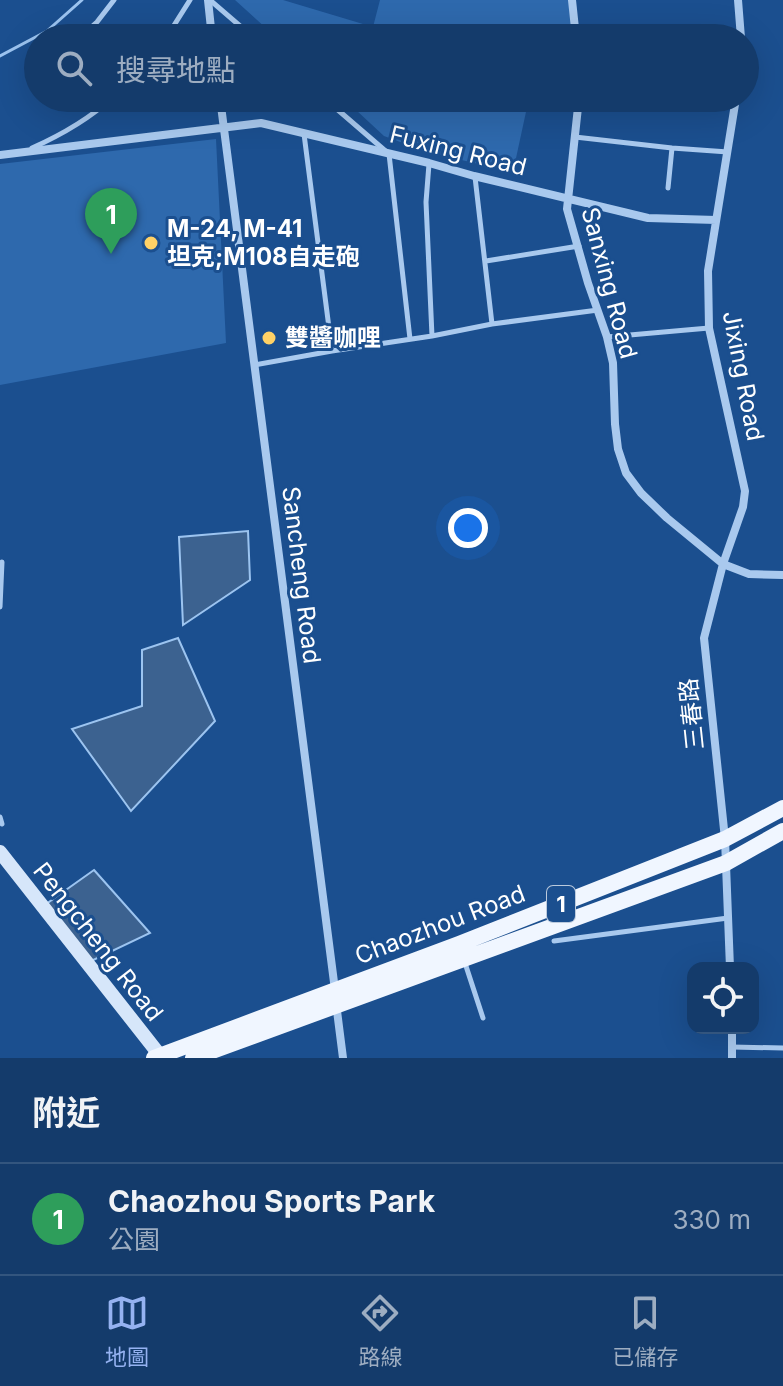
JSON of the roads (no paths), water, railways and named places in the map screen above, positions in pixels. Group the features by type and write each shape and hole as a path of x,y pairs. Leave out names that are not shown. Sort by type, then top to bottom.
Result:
{"main road":[{"name":"Chaozhou Road","path":"193,1058 459,944 725,839 783,808"},
{"name":"Chaozhou Road","path":"159,1057 463,958 726,863 783,831"}],"street":[{"path":"209,0 211,24"},
{"path":"572,0 575,24"},
{"path":"738,0 740,24"},
{"name":"Sancheng Road","path":"222,112 343,1058"},
{"name":"Sanxing Road","path":"578,112 567,209 613,363 615,424 618,449 626,473 667,518 723,564 749,574 783,575"},
{"name":"Jixing Road","path":"723,564 743,507 745,491 709,328 708,271 734,112"},
{"name":"Fuxing Road","path":"0,155 261,123 648,218 716,220"},
{"name":"三春路","path":"723,564 704,638 725,839 730,962"},
{"name":"Pengcheng Road","path":"0,852 159,1057"},
{"path":"732,1034 732,1058"}],"lane":[{"path":"95,24 114,0"},
{"path":"175,24 190,0"},
{"path":"209,0 237,24"},
{"path":"24,152 95,112"},
{"path":"340,112 389,154 410,339"},
{"path":"304,134 332,351"},
{"path":"575,137 728,152"},
{"path":"668,188 672,148"},
{"path":"429,163 426,202 432,336"},
{"path":"474,176 492,324"},
{"path":"486,261 579,246"},
{"path":"254,365 492,324 599,310"},
{"path":"607,337 709,328"},
{"path":"0,607 2,562"},
{"path":"0,817 2,824"},
{"path":"554,941 729,918"},
{"path":"463,958 483,1018"},
{"path":"732,1047 783,1048"}],"waterway":[{"path":"55,24 82,0"},
{"path":"0,56 24,43"}],"place":[{"name":"M-24, M-41 坦克;M108自走砲","path":"151,243"},
{"name":"Chaozhou Sports Park","path":"111,254"},
{"name":"雙醬咖哩","path":"269,338"}]}
